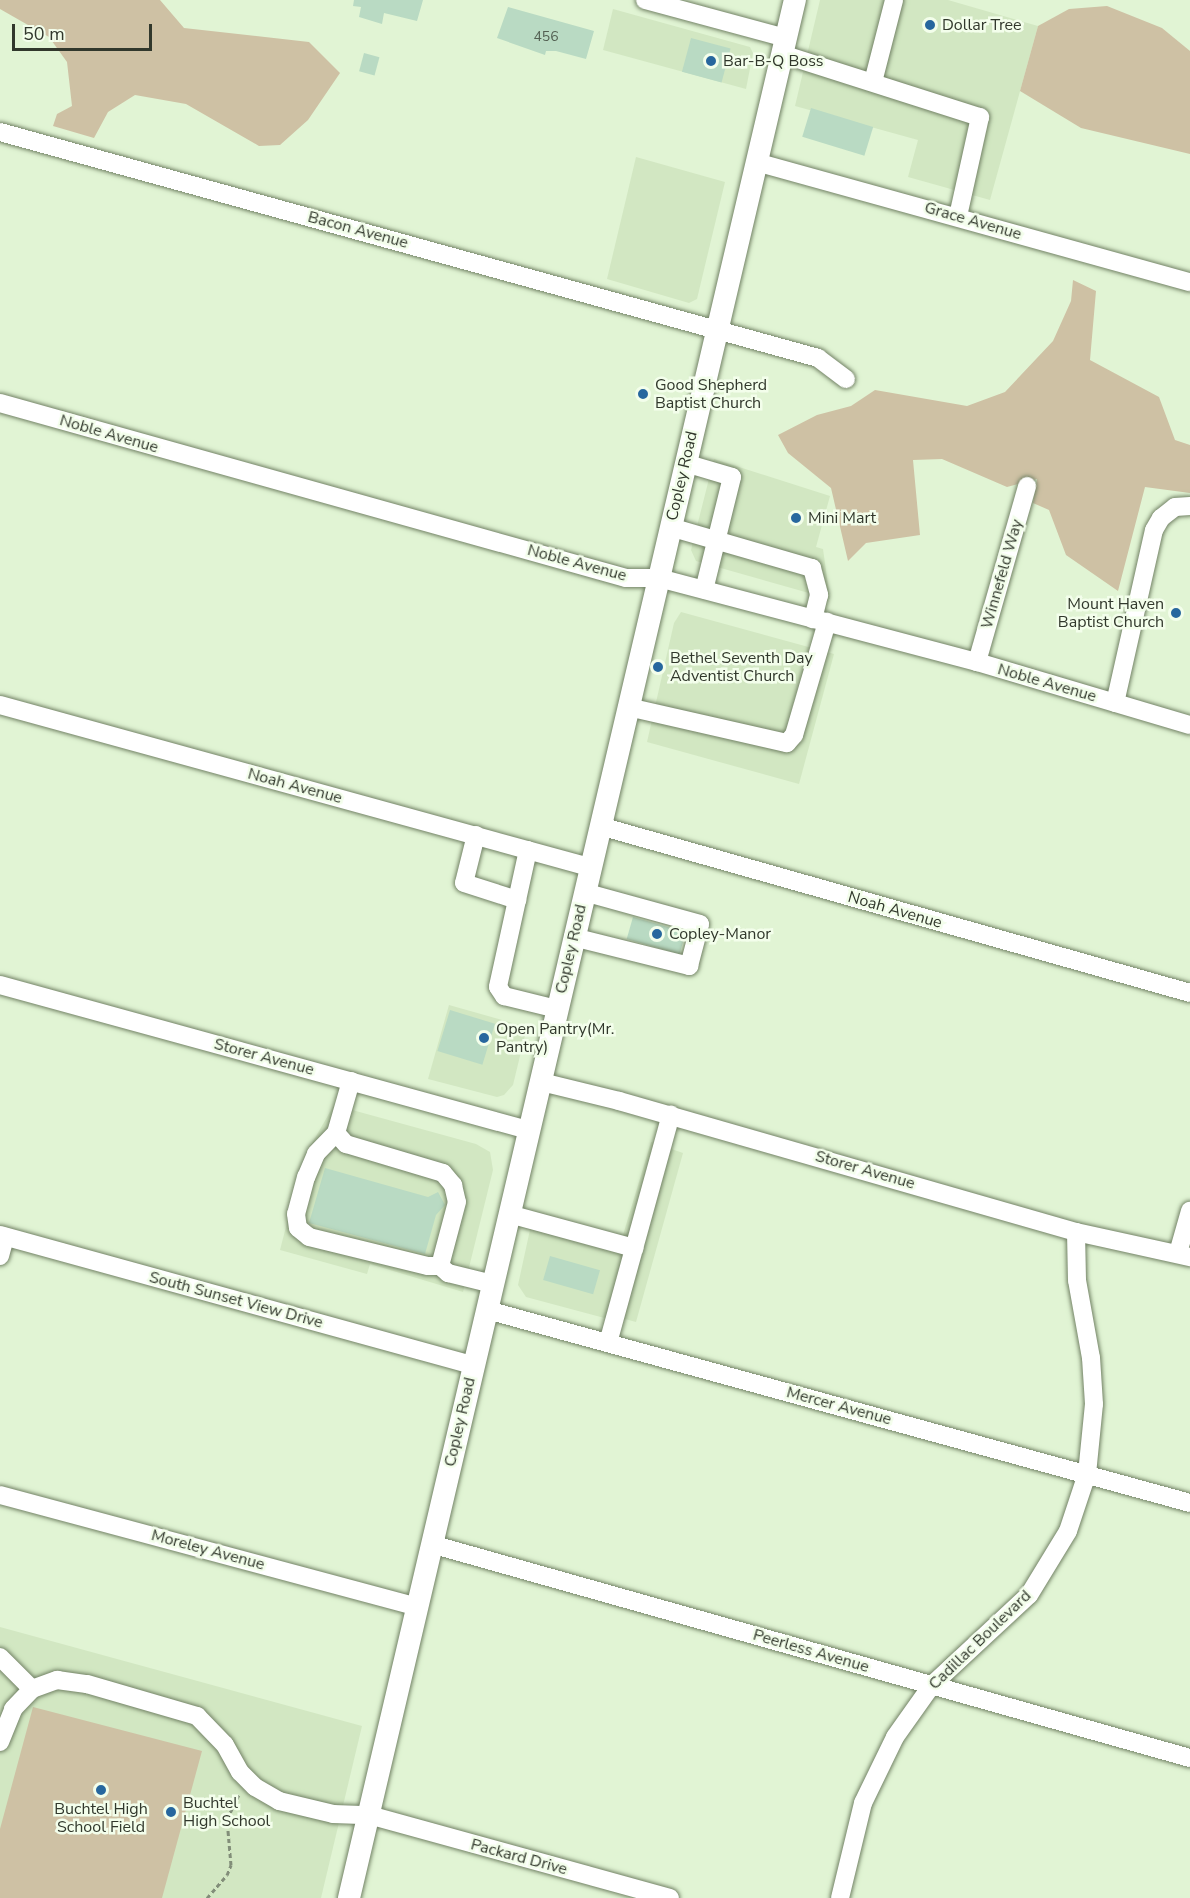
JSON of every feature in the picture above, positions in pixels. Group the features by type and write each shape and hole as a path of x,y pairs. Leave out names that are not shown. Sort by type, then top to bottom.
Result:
{"main road":[{"name":"Copley Road","path":"349,1898 415,1606 541,1082 589,867 795,0"}],"street":[{"path":"645,0 784,46 873,82 980,117 958,216"},
{"path":"873,82 894,0"},
{"name":"Bacon Avenue","path":"0,132 818,358 846,379"},
{"name":"Grace Avenue","path":"756,162 1190,282"},
{"name":"Noble Avenue","path":"0,404 626,578 659,578 977,662 1190,725"},
{"path":"686,463 732,477 718,541 704,590"},
{"name":"Winnefeld Way","path":"977,662 1027,486"},
{"path":"1115,703 1154,530 1161,518 1175,507 1190,506"},
{"path":"628,707 787,743 794,735 820,621 819,595 812,568 670,528"},
{"name":"Noah Avenue","path":"0,705 589,867"},
{"name":"Noah Avenue","path":"600,826 1190,993"},
{"path":"476,836 464,883 517,900"},
{"path":"528,850 498,987 504,996 557,1008"},
{"path":"573,938 689,966 700,924 584,892"},
{"name":"Storer Avenue","path":"0,985 528,1130"},
{"path":"351,1081 336,1133 316,1154 306,1177 296,1214 298,1228 309,1237 440,1266 448,1273 493,1284"},
{"name":"Storer Avenue","path":"541,1082 671,1115 1076,1232 1184,1255"},
{"path":"608,1343 671,1115"},
{"path":"336,1133 346,1144 444,1173 453,1185 457,1202 440,1266"},
{"path":"1184,1255 1190,1211"},
{"path":"509,1214 634,1248"},
{"name":"Cadillac Boulevard","path":"840,1898 863,1803 895,1737 932,1684 1029,1595 1068,1531 1087,1474 1094,1389 1077,1280 1076,1232"},
{"path":"0,1256 3,1236"},
{"name":"South Sunset View Drive","path":"3,1236 473,1365"},
{"name":"Mercer Avenue","path":"487,1310 1190,1503"},
{"name":"Moreley Avenue","path":"0,1495 415,1606"},
{"name":"Peerless Avenue","path":"431,1544 1190,1758"},
{"path":"0,1657 32,1689"},
{"path":"0,1742 13,1709 32,1689 57,1680 87,1684 197,1716 225,1745 249,1781"},
{"name":"Packard Drive","path":"249,1781 279,1801 333,1814 369,1815 670,1898"}],"path":[{"path":"207,1898 227,1875 231,1865 227,1819 249,1781"}],"shaded area":[{"path":"0,0 160,0 184,28 309,42 340,73 308,120 280,145 259,146 186,104 135,95 108,112 94,138 53,126 57,114 72,106 67,62 49,37 0,9"},
{"path":"820,0 948,0 1038,26 990,200 908,177 918,140 795,106"},
{"path":"1107,6 1162,28 1190,51 1190,154 1081,128 1020,91 1038,26 1069,9"},
{"path":"613,9 750,47 753,53 746,89 603,50"},
{"path":"636,157 725,182 697,299 689,303 607,279"},
{"path":"1073,280 1096,291 1090,360 1159,397 1175,440 1190,445 1190,493 1145,487 1118,591 1066,555 1049,510 1033,503 1037,479 1007,487 942,459 913,460 920,535 866,543 848,561 831,488 788,453 778,435 817,415 851,406 875,390 967,406 1005,392 1053,341 1071,301"},
{"path":"714,459 830,496 816,547 823,549 830,599 696,561 691,550"},
{"path":"681,612 834,654 799,784 647,742 674,623"},
{"path":"449,1005 527,1027 513,1085 504,1095 497,1097 428,1079"},
{"path":"334,1105 476,1144 490,1152 493,1170 463,1292 370,1264 367,1274 280,1250 304,1157"},
{"path":"651,1142 683,1153 636,1322 625,1319 623,1323 526,1297 518,1285 533,1216 623,1235"},
{"name":"Buchtel High School","path":"0,1627 362,1726 321,1898 0,1898"},
{"name":"Buchtel High School Field","path":"33,1707 202,1751 162,1898 0,1898 0,1829"}],"building":[{"path":"354,0 423,0 417,21 384,13 382,24 359,17 361,7 353,6"},
{"path":"508,7 594,31 586,59 556,51 546,51 545,55 497,38"},
{"path":"691,38 731,49 722,82 682,72"},
{"path":"364,53 379,57 375,75 359,71"},
{"path":"811,108 873,127 864,156 802,137"},
{"name":"Copley-Manor","path":"633,917 686,932 680,954 627,939"},
{"path":"450,1010 495,1024 482,1065 437,1051"},
{"path":"325,1168 428,1197 438,1192 445,1205 436,1215 425,1254 309,1223"},
{"path":"550,1256 600,1270 593,1294 543,1280"}],"place":[{"name":"Dollar Tree","path":"930,25"},
{"name":"Bar-B-Q Boss","path":"711,61"},
{"name":"Good Shepherd Baptist Church","path":"643,394"},
{"name":"Mini Mart","path":"796,518"},
{"name":"Mount Haven Baptist Church","path":"1176,613"},
{"name":"Bethel Seventh Day Adventist Church","path":"658,667"},
{"name":"Copley-Manor","path":"657,934"},
{"name":"Open Pantry(Mr. Pantry)","path":"484,1038"},
{"name":"Buchtel High School Field","path":"101,1790"},
{"name":"Buchtel High School","path":"171,1812"}]}
